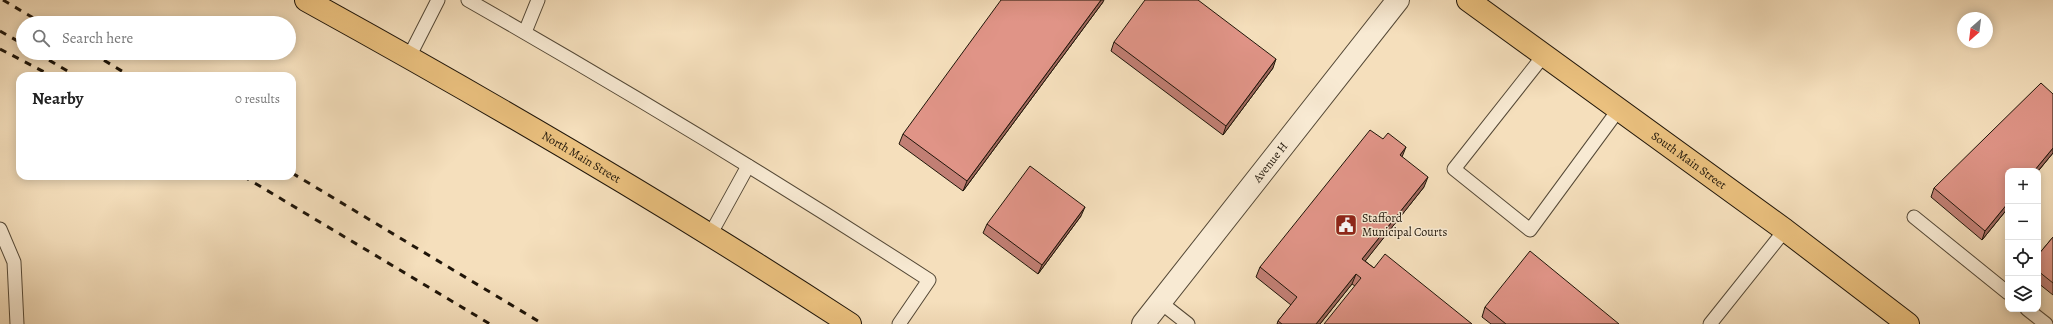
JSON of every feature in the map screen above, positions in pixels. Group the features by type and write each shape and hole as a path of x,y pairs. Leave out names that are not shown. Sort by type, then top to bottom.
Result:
{"highway":[{"name":"North Main Street","path":"306,0 468,89 710,235 850,324"},
{"name":"South Main Street","path":"1468,0 1785,230 1908,324"}],"street":[{"name":"Avenue H","path":"1143,324 1398,0"}],"lane":[{"path":"409,57 438,0"},
{"path":"468,0 644,102 837,220 929,280 899,324"},
{"path":"525,32 538,0"},
{"path":"1544,55 1454,169 1530,230 1618,109"},
{"path":"710,235 748,166"},
{"path":"1914,217 2005,291"},
{"path":"0,229 14,262 17,324"},
{"path":"1710,324 1785,230"},
{"path":"1160,302 1188,324"},
{"path":"2031,312 2046,324"}],"building":[{"path":"1001,0 1101,0 967,181 903,134"},
{"path":"1145,0 1198,0 1276,59 1226,126 1114,42"},
{"path":"2041,83 2053,94 2053,148 2036,168 2005,168 2005,207 1985,231 1934,188"},
{"name":"Stafford Municipal Courts","path":"1370,130 1383,139 1388,133 1406,147 1400,155 1428,177 1362,259 1374,268 1385,254 1472,324 1324,324 1361,278 1356,274 1316,324 1282,324 1278,321 1297,297 1260,267"},
{"path":"1030,166 1085,207 1042,265 987,224"},
{"path":"2053,237 2053,283 2041,273 2041,251"},
{"path":"1530,251 1619,324 1506,324 1485,307"}],"railway":[{"path":"3,0 30,16"},
{"path":"0,31 16,40"},
{"path":"0,49 16,57"},
{"path":"21,60 44,72"},
{"path":"49,60 69,72"},
{"path":"104,60 123,72"},
{"path":"296,175 543,324"},
{"path":"250,180 490,324"}],"place":[{"name":"Stafford Municipal Courts","path":"1346,225"}]}
